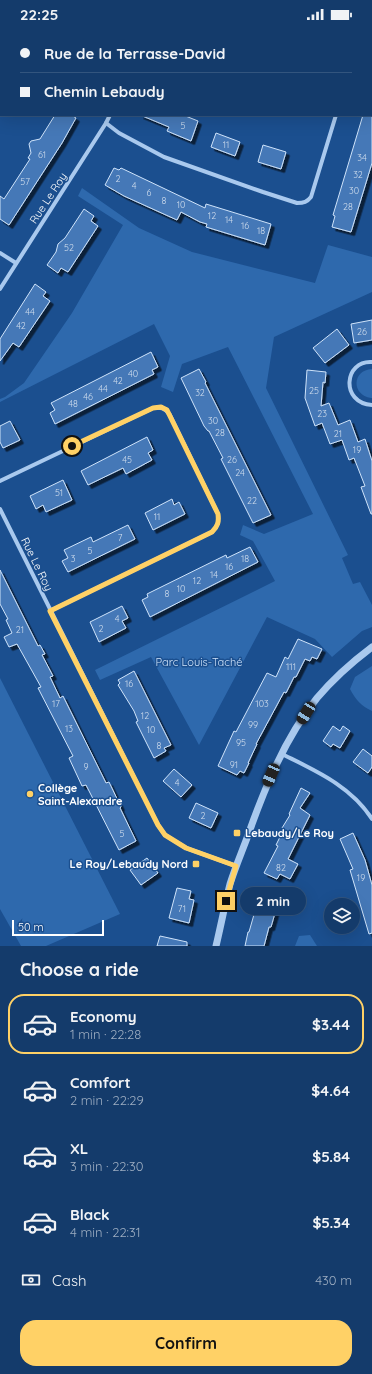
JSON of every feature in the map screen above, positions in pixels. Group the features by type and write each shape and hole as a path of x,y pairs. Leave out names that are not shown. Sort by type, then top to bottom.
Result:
{"street":[{"name":"Rue Le Roy","path":"0,289 110,116"},
{"path":"106,123 119,133 164,157 262,192 297,203 303,203 308,201 311,197 336,116"},
{"path":"0,252 16,263"},
{"path":"372,362 362,363 356,367 352,373 349,386 353,396 359,402 372,405"},
{"path":"0,481 153,408 161,407 167,410 170,415 218,514 219,521 217,527 212,532 50,611"},
{"name":"Rue Le Roy","path":"0,509 158,825 165,835 186,848 236,866"},
{"path":"216,946 236,866 262,797 282,754 306,713 317,698 342,671 372,647"},
{"path":"282,754 335,782 357,800 372,819"}],"green space":[{"name":"Parc Louis-Taché","path":"82,188 139,228 192,252 315,283 328,245 372,257 372,292 274,337 266,388 348,555 342,558 353,584 360,582 372,605 372,627 362,631 332,657 315,639 267,617 199,745 151,657 100,680 95,670 275,581 253,541 240,535 243,525 264,534 313,514 228,347 182,364 173,392 161,387 170,356 154,324 0,402 0,399 24,383 72,313 123,225 78,196"},
{"path":"372,369 371,398 364,396 360,392 356,383 358,378 365,370"},
{"path":"372,666 372,711 359,702 350,689 355,677"},
{"name":"Collège Saint-Alexandre","path":"0,678 120,914 46,946 21,946 0,909"},
{"path":"310,935 317,946 295,946 299,936"}],"building":[{"path":"54,116 73,116 76,118 62,143 9,225 0,219 0,196 4,199 30,159 28,158 31,153 29,144 31,141 40,139"},
{"path":"142,116 186,116 198,121 191,141 167,131 169,127"},
{"path":"363,116 372,116 372,163 351,232 332,227 335,216 333,215"},
{"path":"216,133 240,142 235,156 211,147"},
{"path":"263,145 286,152 281,169 258,162"},
{"path":"114,168 119,170 121,168 205,208 206,204 271,224 265,245 206,227 207,224 181,212 177,220 124,196 105,185"},
{"path":"84,209 94,216 91,221 98,226 68,272 61,268 58,273 47,265 56,252 58,244 65,238"},
{"path":"35,284 46,292 43,296 50,301 19,347 13,343 0,361 0,339"},
{"path":"372,320 372,340 354,343 351,324"},
{"path":"337,329 349,345 325,363 313,348"},
{"path":"151,352 158,367 152,370 154,374 55,424 50,413 55,410 51,403"},
{"path":"199,369 271,515 253,523 221,459 223,458 209,431 204,426 181,378"},
{"path":"307,370 326,372 325,383 323,382 321,406 329,403 338,425 350,420 358,442 365,439 372,461 372,514 361,487 365,486 354,458 349,460 342,440 330,444 322,423 315,426 305,398"},
{"path":"10,421 20,440 3,448 0,442 0,426"},
{"path":"147,437 153,450 148,453 152,460 126,474 123,468 88,485 81,471"},
{"path":"63,480 72,500 46,512 43,505 36,509 30,496"},
{"path":"172,499 174,505 179,502 185,514 153,530 145,513"},
{"path":"128,525 135,539 68,572 62,561 68,558 64,550 91,537 93,542"},
{"path":"250,547 258,562 150,617 142,600 148,597 147,594 226,555 227,558"},
{"path":"0,570 38,646 40,645 45,654 42,655 53,676 50,677 60,698 63,696 106,783 109,782 136,841 119,850 86,785 82,786 69,758 73,756 38,688 41,687 17,644 9,647 4,637 12,633 6,620 8,619 0,604"},
{"path":"122,606 128,618 122,621 126,628 99,642 90,622"},
{"path":"298,639 322,649 317,659 312,657 310,661 305,659 286,693 284,692 256,744 244,773 240,771 237,775 218,766 234,731 236,732 267,673 276,677 285,657 288,659"},
{"path":"134,671 171,745 164,748 166,751 154,758 136,722 138,721 134,711 118,685 120,683 118,680"},
{"path":"333,726 340,731 343,726 350,731 340,748 333,744 331,747 323,741"},
{"path":"363,749 372,756 372,767 368,773 353,762"},
{"path":"174,769 192,785 181,797 163,781"},
{"path":"301,788 310,793 300,808 310,815 288,859 298,864 290,879 280,874 277,879 264,873 278,846 276,845 284,829 282,828 290,815 289,814"},
{"path":"196,803 218,813 211,828 189,818"},
{"path":"353,833 365,860 372,885 372,933 369,934 360,904 360,898 358,898 350,870 353,869 340,839"},
{"path":"147,858 158,873 141,885 130,870"},
{"path":"177,888 191,891 189,899 194,900 189,923 169,918"},
{"path":"263,894 279,899 271,927 269,927 264,946 245,946 255,911 257,912"},
{"path":"160,936 187,942 187,946 157,946"}],"place":[{"name":"Collège Saint-Alexandre","path":"30,794"},
{"name":"Lebaudy/Le Roy","path":"237,833"},
{"name":"Le Roy/Lebaudy Nord","path":"196,864"}],"route":[{"path":"72,446 153,408 161,407 167,410 170,415 218,514 219,521 217,527 212,532 50,611 158,825 165,835 186,848 236,866 226,901"}]}
